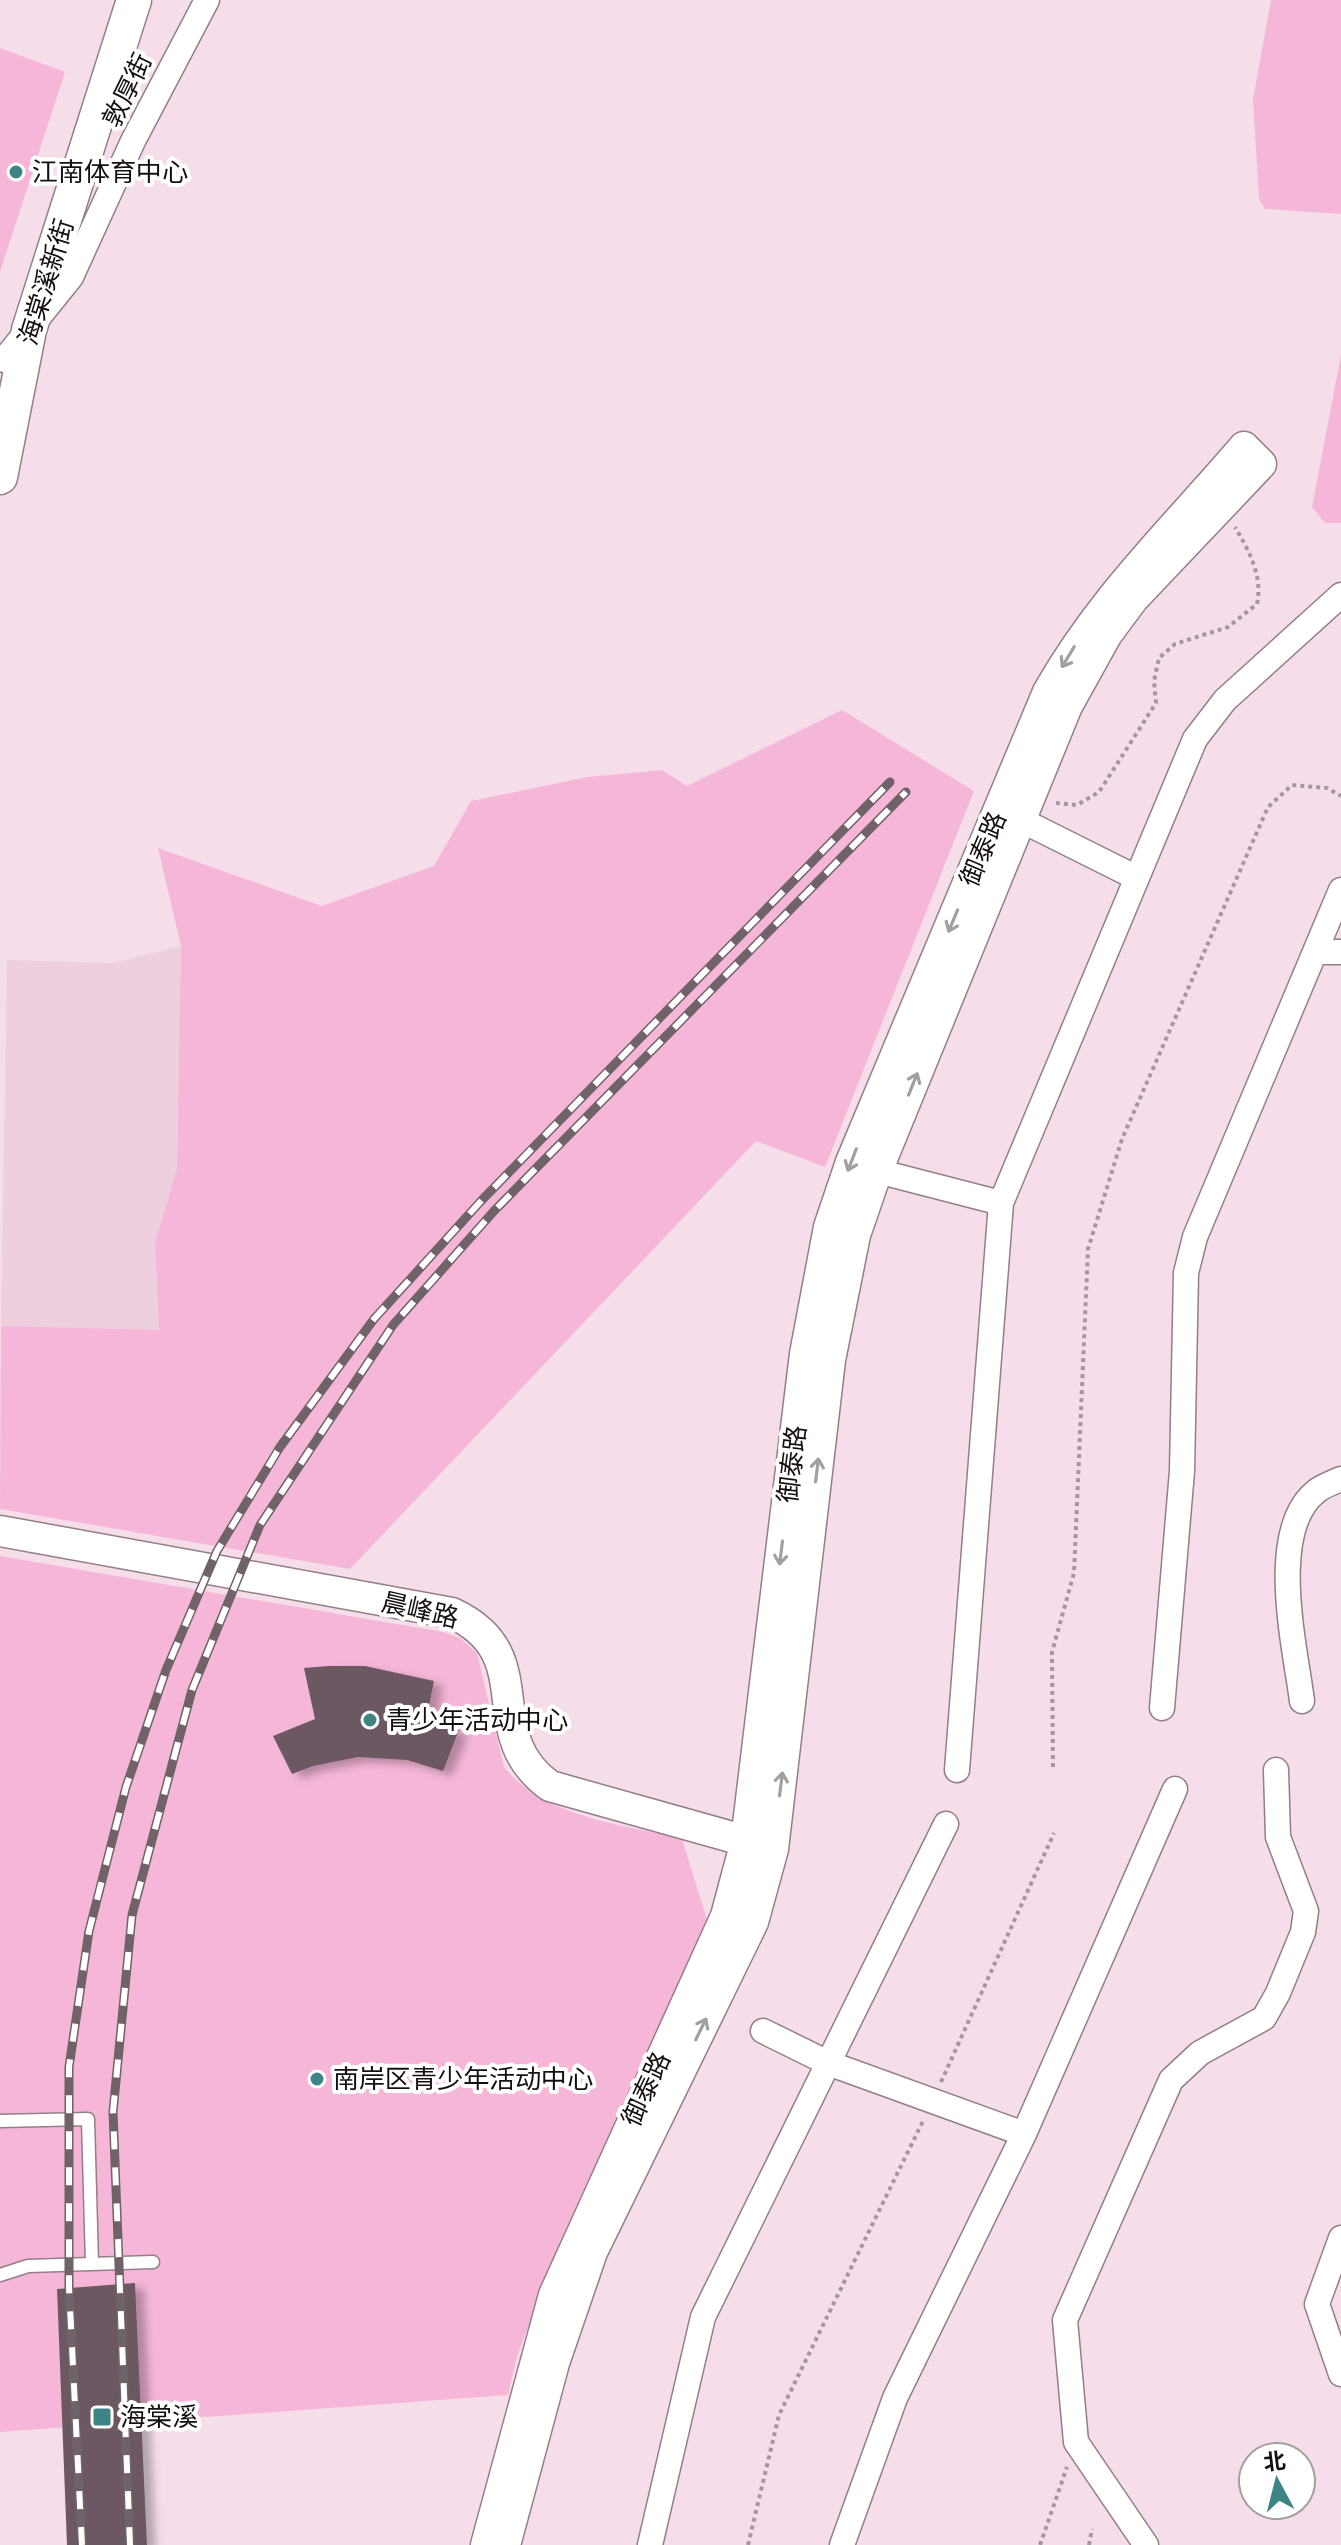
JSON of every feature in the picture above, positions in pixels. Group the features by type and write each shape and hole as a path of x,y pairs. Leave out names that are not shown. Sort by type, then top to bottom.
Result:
{"main road":[{"name":"海棠溪新街","path":"0,476 6,381 115,0"},
{"name":"海棠溪新街","path":"6,381 29,330 134,0"}],"street":[{"name":"敦厚街","path":"6,381 29,330 71,277 133,141 207,0"},
{"path":"6,381 71,277"},
{"name":"御泰路","path":"486,2545 554,2295 760,1845 830,1360 855,1235 1017,810 1048,692 1091,622 1252,456 1221,504 1133,599 1107,634 1067,706 1017,810 851,1162 829,1227 805,1354 760,1845 753,1922 592,2252 578,2289 505,2545"},
{"path":"957,1770 1001,1203 1195,739 1225,700 1341,595"},
{"path":"1017,810 1137,878"},
{"path":"1162,1708 1182,1471 1186,1273 1195,1237 1341,890"},
{"path":"1315,952 1341,952"},
{"path":"877,1171 1001,1203"},
{"path":"1302,1701 1286,1568 1299,1513 1317,1490 1341,1479"},
{"name":"晨峰路","path":"0,1531 452,1613 476,1624 502,1661 515,1743 532,1773 550,1786 760,1845"},
{"path":"1146,2545 1076,2442 1065,2320 1171,2080 1200,2053 1264,2018 1278,1993 1303,1932 1306,1911 1278,1837 1276,1770"},
{"path":"842,2545 895,2398 1024,2134 1175,1789"},
{"path":"650,2545 703,2317 946,1824"},
{"path":"763,2031 828,2063 1024,2134"},
{"path":"1341,2238 1317,2304 1341,2374"}],"lane":[{"path":"0,2121 88,2119 92,2264"},
{"path":"0,2275 28,2266 153,2262"}],"path":[{"path":"1017,810 1077,805 1099,792 1156,703 1154,681 1159,658 1175,644 1228,627 1257,604 1261,587 1249,552 1221,504"},
{"path":"1053,1767 1052,1652 1074,1573 1088,1249 1122,1139 1268,807 1292,785 1327,788 1341,796"},
{"path":"748,2545 779,2415 933,2101 1054,1833"},
{"path":"1040,2545 1076,2442"},
{"path":"1089,2545 1092,2529"}],"shaded area":[{"path":"1271,0 1341,0 1341,214 1265,209 1259,199 1253,99"},
{"name":"江南体育中心","path":"0,48 65,72 0,272"},
{"path":"1341,355 1341,523 1325,523 1312,507"},
{"path":"842,710 974,791 825,1167 756,1141 350,1569 0,1509 1,1326 159,1330 155,1242 177,1169 181,946 158,848 322,906 434,866 471,801 588,777 662,770 687,786"},
{"path":"181,946 177,1169 155,1242 159,1331 1,1326 7,960 113,963"},
{"name":"南岸区青少年活动中心","path":"0,1556 443,1632 460,1638 477,1653 504,1767 521,1784 541,1798 586,1816 682,1839 707,1920 561,2239 517,2356 508,2395 0,2432"}],"building":[{"name":"青少年活动中心","path":"365,1666 434,1681 426,1721 459,1730 443,1771 407,1760 358,1757 313,1766 292,1774 273,1736 315,1719 304,1668"},
{"name":"海棠溪","path":"135,2283 147,2545 67,2545 57,2289"}],"railway":[{"path":"82,2545 69,2287 69,2067 89,1931 126,1787 166,1670 217,1551 280,1447 374,1319 481,1201 890,782"},
{"path":"130,2545 113,2112 132,1915 192,1690 260,1525 393,1325 494,1211 906,792"}],"place":[{"name":"江南体育中心","path":"16,172"},
{"name":"青少年活动中心","path":"370,1720"},
{"name":"南岸区青少年活动中心","path":"317,2079"},
{"name":"海棠溪","path":"102,2417"}]}
